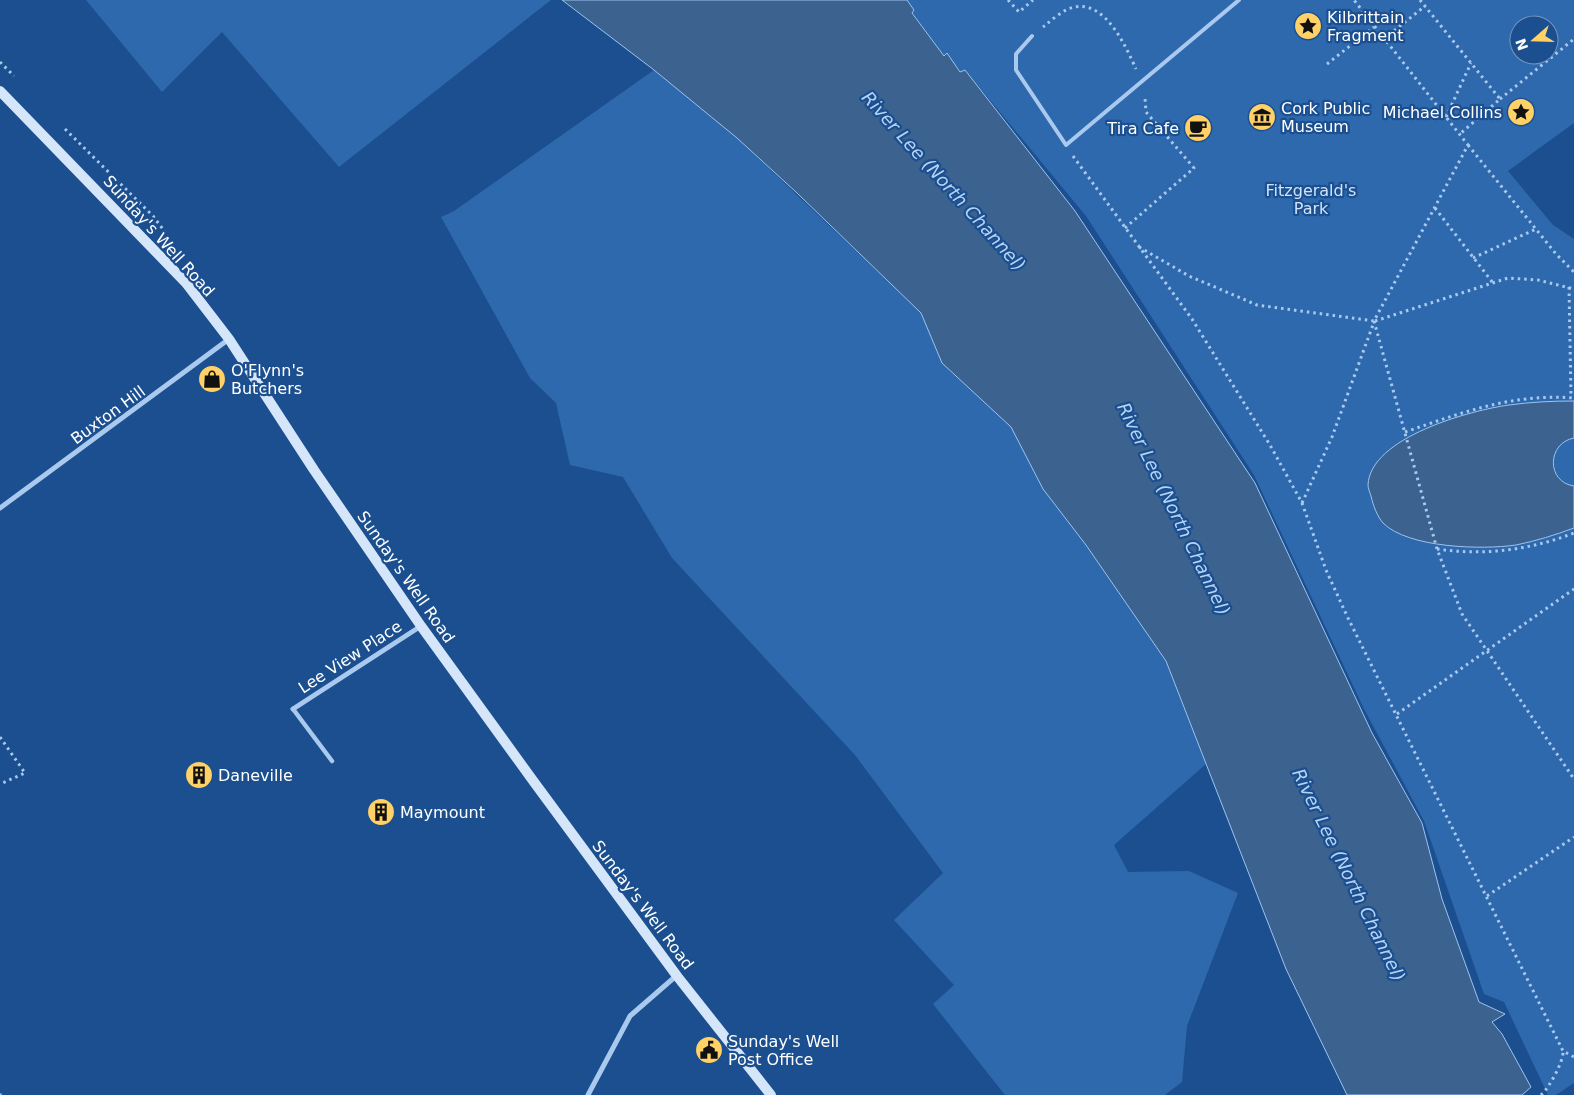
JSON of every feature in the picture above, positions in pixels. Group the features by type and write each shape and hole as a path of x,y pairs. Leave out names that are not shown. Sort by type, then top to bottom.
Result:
{"main road":[{"name":"Sunday's Well Road","path":"0,91 186,283 229,340 314,470 421,626 677,976 771,1095"}],"street":[{"name":"Buxton Hill","path":"0,508 229,340"},
{"name":"Lee View Place","path":"293,709 421,626"},
{"path":"293,709 332,761"},
{"path":"588,1095 630,1016 677,976"}],"lane":[{"path":"1032,36 1016,54 1016,70 1066,146 1239,0"}],"path":[{"path":"1008,0 1019,12 1033,0"},
{"path":"1354,0 1556,254 1574,272"},
{"path":"1420,0 1500,99"},
{"path":"1384,39 1425,6"},
{"path":"1327,64 1374,27"},
{"path":"1460,134 1574,39"},
{"path":"1446,117 1471,63"},
{"path":"1302,503 1332,437 1374,321 1468,145"},
{"path":"1066,146 1192,319 1270,445 1302,503 1326,570 1563,1051 1564,1059 1554,1073 1548,1089 1541,1095"},
{"path":"1435,208 1493,283"},
{"path":"1473,258 1536,229"},
{"path":"1138,246 1189,276 1257,305 1374,321 1508,278 1538,280 1574,289"},
{"path":"1405,432 1463,411 1490,405 1554,396 1573,398 1569,287"},
{"path":"1374,321 1437,549 1462,614 1574,779"},
{"path":"1437,549 1474,552 1505,551 1535,547 1574,533"},
{"path":"1397,714 1574,589"},
{"path":"0,737 25,773 0,784"},
{"path":"1487,896 1574,837"},
{"path":"1563,1051 1574,1057"}],"green space":[{"path":"86,0 551,0 339,167 222,32 162,92"},
{"name":"Fitzgerald's Park","path":"907,0 1574,0 1574,123 1508,171 1553,225 1574,239 1574,1083 1556,1095 1548,1095 1504,1002 1484,994 1424,821 1364,709 1254,475 1086,216 965,70 961,72 947,54 944,56 912,12 914,10"},
{"path":"654,70 737,138 921,313 942,363 1011,426 1043,489 1086,545 1166,661 1206,764 1114,845 1128,872 1189,871 1238,893 1187,1026 1182,1082 1165,1095 1005,1095 933,1004 954,985 894,920 943,873 855,755 672,558 623,477 570,465 556,403 530,378 441,217 454,211"}],"water":[{"name":"River Lee (North Channel)","path":"562,0 907,0 914,10 912,13 944,56 947,53 960,72 965,70 1075,211 1255,483 1372,733 1422,823 1442,899 1479,1002 1505,1014 1492,1022 1502,1034 1531,1087 1522,1095 1347,1095 1286,969 1166,661 1086,545 1043,489 1011,427 942,363 921,313 797,193 737,138 654,70"},
{"path":"1574,401 1574,438 1565,441 1559,447 1553,462 1558,478 1574,486 1574,528 1516,545 1466,547 1410,538 1394,531 1383,523 1379,517 1368,486 1373,468 1386,453 1404,440 1425,429 1449,420 1492,408 1533,402"}],"place":[{"name":"Kilbrittain Fragment","path":"1308,26"},
{"name":"Michael Collins","path":"1521,112"},
{"name":"Cork Public Museum","path":"1262,117"},
{"name":"Tira Cafe","path":"1198,128"},
{"name":"O'Flynn's Butchers","path":"212,379"},
{"name":"Daneville","path":"199,775"},
{"name":"Maymount","path":"381,812"},
{"name":"Sunday's Well Post Office","path":"709,1050"}]}
